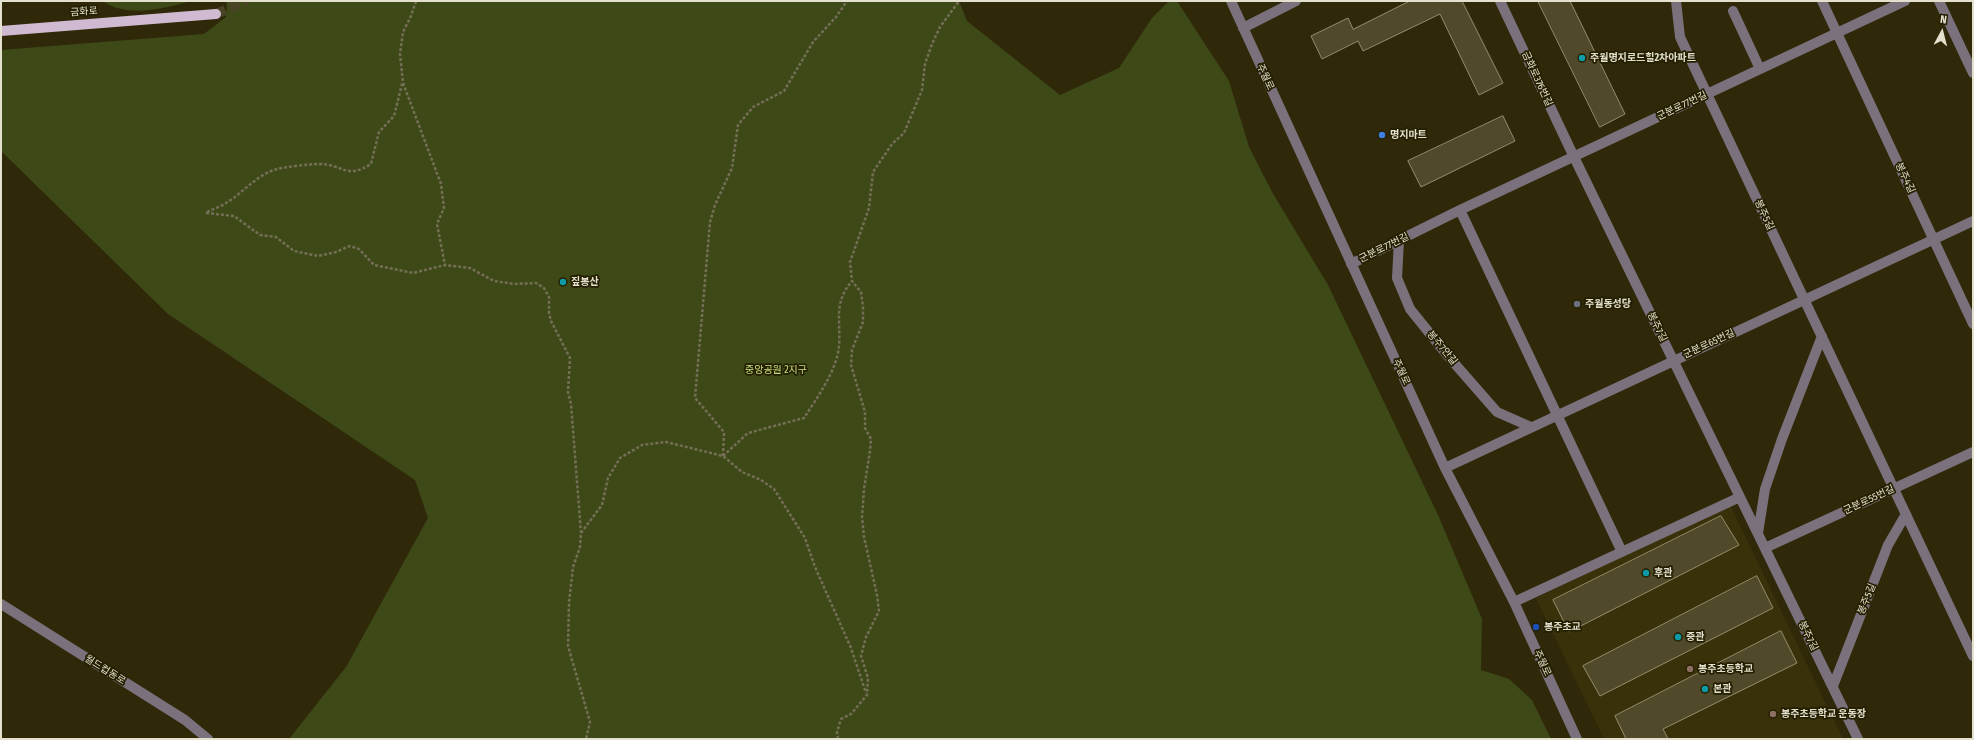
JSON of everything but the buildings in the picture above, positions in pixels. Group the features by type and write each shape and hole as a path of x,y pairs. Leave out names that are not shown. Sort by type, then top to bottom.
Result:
{"main road":[{"name":"금화로","path":"1,31 216,14"}],"street":[{"name":"주월로","path":"1231,1 1445,468 1514,602 1577,739"},
{"path":"1243,28 1296,1"},
{"name":"금화로376번길","path":"1500,1 1574,156"},
{"name":"봉주5길","path":"1676,1 1680,37 1973,656"},
{"name":"봉주4길","path":"1822,1 1973,324"},
{"name":"군분로77번길","path":"1351,264 1460,210 1904,1"},
{"path":"1939,1 1973,73"},
{"path":"1733,11 1760,69"},
{"name":"봉주7길","path":"1574,156 1858,739"},
{"path":"1460,210 1622,552"},
{"name":"군분로65번길","path":"1445,468 1673,360 1973,221"},
{"name":"봉주7안길","path":"1399,240 1397,278 1410,309 1448,356 1497,412 1531,427"},
{"path":"1758,533 1765,489 1782,439 1822,336"},
{"name":"군분로55번길","path":"1765,548 1973,452"},
{"path":"1514,602 1740,497"},
{"name":"봉주5길","path":"1833,686 1888,546 1906,514"},
{"name":"월드컵동로","path":"1,604 185,720 208,739"}],"path":[{"path":"416,1 403,32 400,54 403,83 441,184 444,208 437,224 445,265"},
{"path":"723,456 724,432 695,398 710,222 715,205 732,168 738,125 753,107 784,91 813,42 836,17 847,1"},
{"path":"838,739 837,732 841,719 851,714 867,695 868,678 861,656 866,637 879,610 864,536 862,517 864,489 870,451 870,439 865,428 864,412 850,365 852,350 863,322 863,307 861,292 852,281 850,262 869,208 873,172 892,144 904,134 922,90 925,64 932,44 940,27 959,1"},
{"path":"403,83 394,116 379,132 370,164 365,168 360,171 347,172 332,165 318,164 276,169 254,181 226,203 206,213 234,216 260,235 276,237 294,251 318,256 336,252 350,246 359,249 374,265 413,272 445,265 470,268 494,281 514,284 536,283 544,288 549,297 548,313 570,358 568,392 571,404 581,533 580,547 573,567 569,602 568,646 590,722 586,739"},
{"path":"723,456 748,433 804,418 831,372 839,346 838,321 842,292 852,281"},
{"path":"581,533 602,505 608,478 620,458 642,445 666,442 723,456 742,472 761,480 774,489 805,538 815,567 851,648 867,695"}],"shaded area":[{"name":"봉주초등학교","path":"1730,505 1843,739 1604,739 1536,598"}],"green space":[{"path":"103,1 190,1 158,9 134,11 112,6"},
{"name":"중앙공원 2지구","path":"224,1 959,1 967,21 1060,95 1119,68 1152,18 1169,1 1177,1 1229,81 1249,147 1272,192 1328,285 1438,515 1482,619 1481,670 1509,679 1532,700 1551,739 289,739 346,667 428,518 415,480 168,314 1,151 1,50 204,34 226,17 227,3"}],"tunnel":[{"path":"216,14 246,1"}],"place":[{"name":"주월명지로드힐2차아파트","path":"1582,58"},
{"name":"명지마트","path":"1382,135"},
{"name":"짚봉산","path":"563,282"},
{"name":"주월동성당","path":"1577,304"},
{"name":"후관","path":"1646,573"},
{"name":"봉주초교","path":"1536,627"},
{"name":"중관","path":"1678,637"},
{"name":"봉주초등학교","path":"1690,669"},
{"name":"본관","path":"1705,689"},
{"name":"봉주초등학교 운동장","path":"1773,714"}]}
